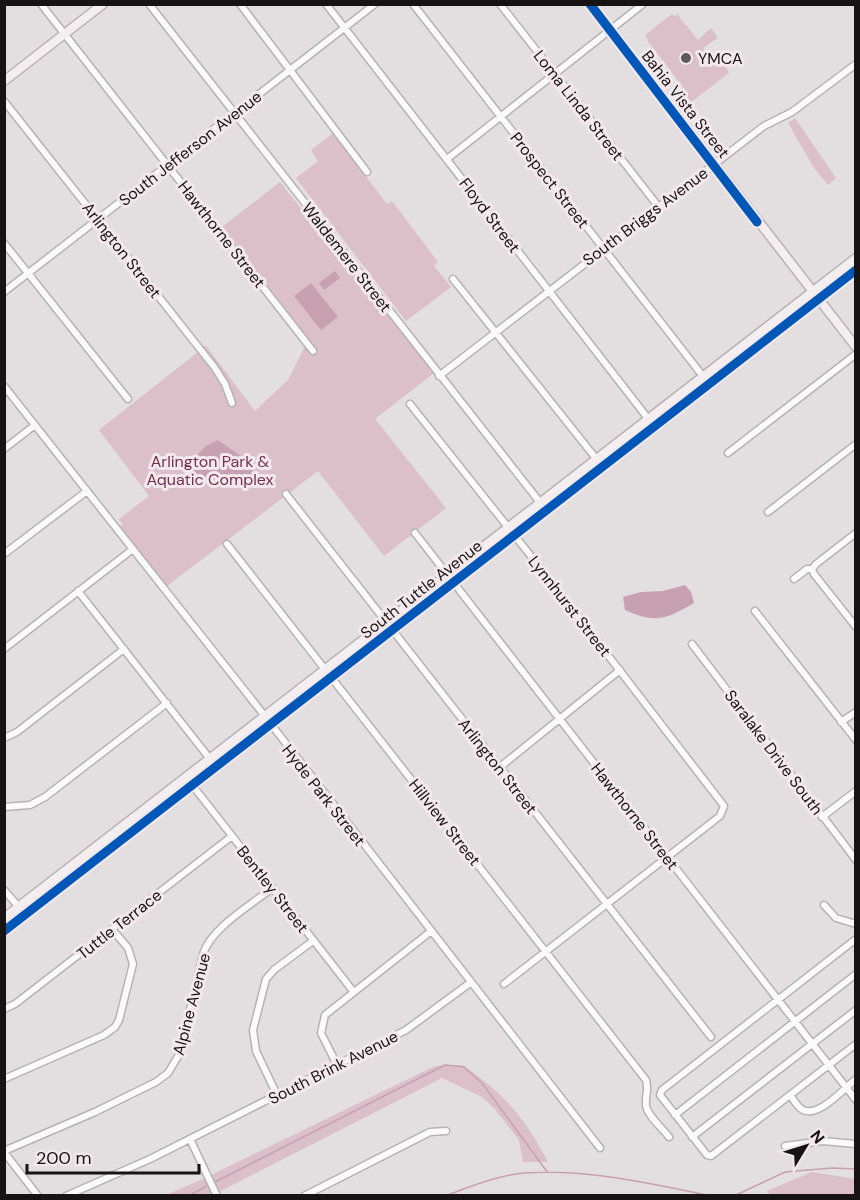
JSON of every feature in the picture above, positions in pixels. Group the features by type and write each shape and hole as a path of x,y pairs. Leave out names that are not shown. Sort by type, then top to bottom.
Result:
{"main road":[{"path":"4,81 103,4"},
{"name":"Bahia Vista Street","path":"590,4 855,347"},
{"name":"South Tuttle Avenue","path":"4,918 326,669 453,582 543,506 651,423 709,384 815,296 855,258"},
{"name":"South Tuttle Avenue","path":"651,423 703,377 855,270"},
{"name":"South Tuttle Avenue","path":"4,931 332,676 447,574 512,531"}],"street":[{"name":"Hawthorne Street","path":"41,4 313,351"},
{"name":"Waldemere Street","path":"149,4 543,506"},
{"path":"240,4 367,172"},
{"name":"Floyd Street","path":"326,4 651,423"},
{"name":"South Jefferson Avenue","path":"4,292 375,4"},
{"name":"Prospect Street","path":"413,4 709,384"},
{"name":"Loma Linda Street","path":"500,4 658,206"},
{"path":"447,159 643,4"},
{"name":"South Briggs Avenue","path":"439,376 713,164 764,126 792,112 855,64"},
{"name":"Arlington Street","path":"4,101 215,368 225,384 232,403"},
{"path":"4,243 128,399"},
{"path":"453,279 599,463"},
{"path":"728,453 855,354"},
{"name":"Hyde Park Street","path":"4,386 265,717 600,1149"},
{"name":"Lynnhurst Street","path":"410,404 512,531 722,803 723,811 720,816 667,857"},
{"path":"4,449 35,425"},
{"path":"768,512 855,444"},
{"path":"4,554 87,490"},
{"name":"Arlington Street","path":"286,494 711,1037"},
{"name":"Hawthorne Street","path":"415,532 855,1100"},
{"path":"794,579 807,569 812,569 855,533"},
{"name":"Hillview Street","path":"227,544 647,1082 646,1104 655,1122 662,1126 669,1137"},
{"path":"4,649 133,549"},
{"path":"812,569 855,624"},
{"path":"78,591 210,759"},
{"path":"755,611 855,740"},
{"name":"Saralake Drive South","path":"692,644 855,860"},
{"path":"4,738 17,732 124,649"},
{"path":"500,767 620,670"},
{"path":"4,807 21,807 45,797 167,703"},
{"path":"841,722 855,712"},
{"name":"Bentley Street","path":"193,786 353,991"},
{"path":"822,817 855,791"},
{"name":"Tuttle Terrace","path":"4,1009 15,1004 232,836"},
{"path":"504,984 667,857"},
{"name":"Alpine Avenue","path":"4,1152 95,1112 156,1082 168,1073 180,1053 203,954 208,943 218,930 272,888"},
{"path":"4,890 19,907"},
{"path":"824,905 836,918 855,924"},
{"path":"4,1079 104,1035 115,1027 122,1014 133,964 128,948 112,929"},
{"path":"337,1065 323,1038 321,1027 328,1010 430,932"},
{"path":"855,939 660,1093 708,1157 855,1044"},
{"path":"277,1095 255,1051 253,1036 255,1019 263,987 270,973 313,941"},
{"path":"675,1115 855,974"},
{"name":"South Brink Avenue","path":"66,1196 190,1139 415,1026 470,983"},
{"path":"692,1137 855,1010"},
{"path":"790,1095 800,1108 814,1111 855,1079"},
{"path":"304,1196 430,1132 446,1131"},
{"path":"190,1139 217,1196"},
{"path":"784,1146 823,1141 855,1144"},
{"path":"4,1152 38,1196"}],"green space":[{"name":"YMCA","path":"672,14 674,16 677,14 698,40 711,28 718,38 703,48 712,59 715,57 719,61 722,60 729,73 690,103 680,90 683,87 645,35"},
{"path":"795,118 836,178 828,185 814,168 788,123"},
{"path":"333,133 387,204 392,201 438,262 434,266 451,287 406,321 296,178 318,161 311,150"},
{"name":"Arlington Park & Aquatic Complex","path":"280,182 310,220 312,218 434,373 375,419 446,508 384,556 318,471 167,586 120,527 123,524 119,519 149,496 99,430 198,352 232,395 225,377 203,348 206,346 255,411 288,380 305,346 312,355 317,351 222,227"},
{"path":"462,1065 490,1086 512,1108 531,1132 548,1162 523,1162 519,1140 494,1108 482,1097 442,1078 219,1192 211,1175 435,1066"},
{"path":"812,1172 855,1179 855,1195 771,1196 767,1191"},
{"path":"205,1178 213,1196 164,1196"}],"shaded area":[{"path":"335,271 340,278 324,290 319,283"},
{"path":"311,283 338,317 321,330 294,296"},
{"path":"218,440 248,461 256,478 244,487 190,471 189,463 206,446"},
{"path":"685,585 691,592 694,603 676,613 653,618 625,610 623,597"}],"waterway":[{"path":"213,1183 445,1065 464,1067 482,1083 548,1173"},
{"path":"734,1196 785,1172 832,1168 856,1169"},
{"path":"445,1196 504,1176 548,1172 618,1178 711,1196"},
{"path":"188,1196 209,1185"}],"cycle path":[{"path":"590,4 757,222"},
{"path":"4,931 856,270"}],"place":[{"name":"YMCA","path":"686,58"}]}
